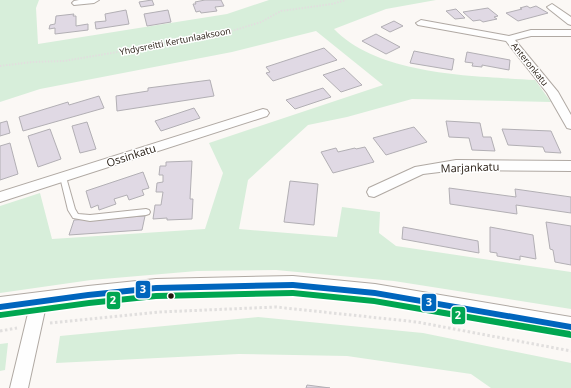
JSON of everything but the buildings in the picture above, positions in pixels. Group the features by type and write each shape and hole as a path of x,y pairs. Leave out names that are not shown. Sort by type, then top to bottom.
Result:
{"street":[{"path":"76,3 94,0"},
{"path":"552,7 571,22"},
{"name":"Anteronkatu","path":"422,22 509,39 552,92 571,125"},
{"path":"509,39 531,33 571,33"},
{"name":"Ossinkatu","path":"0,197 263,113"},
{"name":"Marjankatu","path":"374,192 420,170 456,165 571,166"},
{"path":"0,307 39,301 156,288 293,285 375,293 571,327"},
{"path":"19,388 39,301"}],"lane":[{"path":"63,177 72,210 76,216 90,218 146,212"}],"path":[{"name":"Yhdysreitti Kertunlaaksoon","path":"0,66 32,62 64,61 211,36 260,22 281,11 332,4 346,0"},
{"path":"62,321 158,312 276,307 417,322 571,351"},
{"path":"0,331 8,330"}],"green space":[{"path":"0,0 39,0 36,8 38,44 227,14 269,0 436,0 386,9 334,29 353,45 376,56 402,65 429,71 485,77 535,80 551,102 412,99 347,117 308,125 248,180 239,229 337,237 342,207 380,212 379,233 396,246 571,272 571,309 394,281 276,270 197,271 91,280 0,293 0,206 40,193 52,239 205,229 223,173 209,143 383,85 316,31 232,52 40,89 0,102"},
{"path":"258,317 423,333 571,363 571,388 491,388 471,374 347,356 239,354 56,363 60,336"},
{"path":"8,343 5,370 0,371 0,344"}],"transit line":[{"name":"3","path":"0,307 88,295 156,288 293,285 375,293 571,327"},
{"name":"2","path":"1,315 89,303 156,296 293,293 374,301 570,335"}]}
